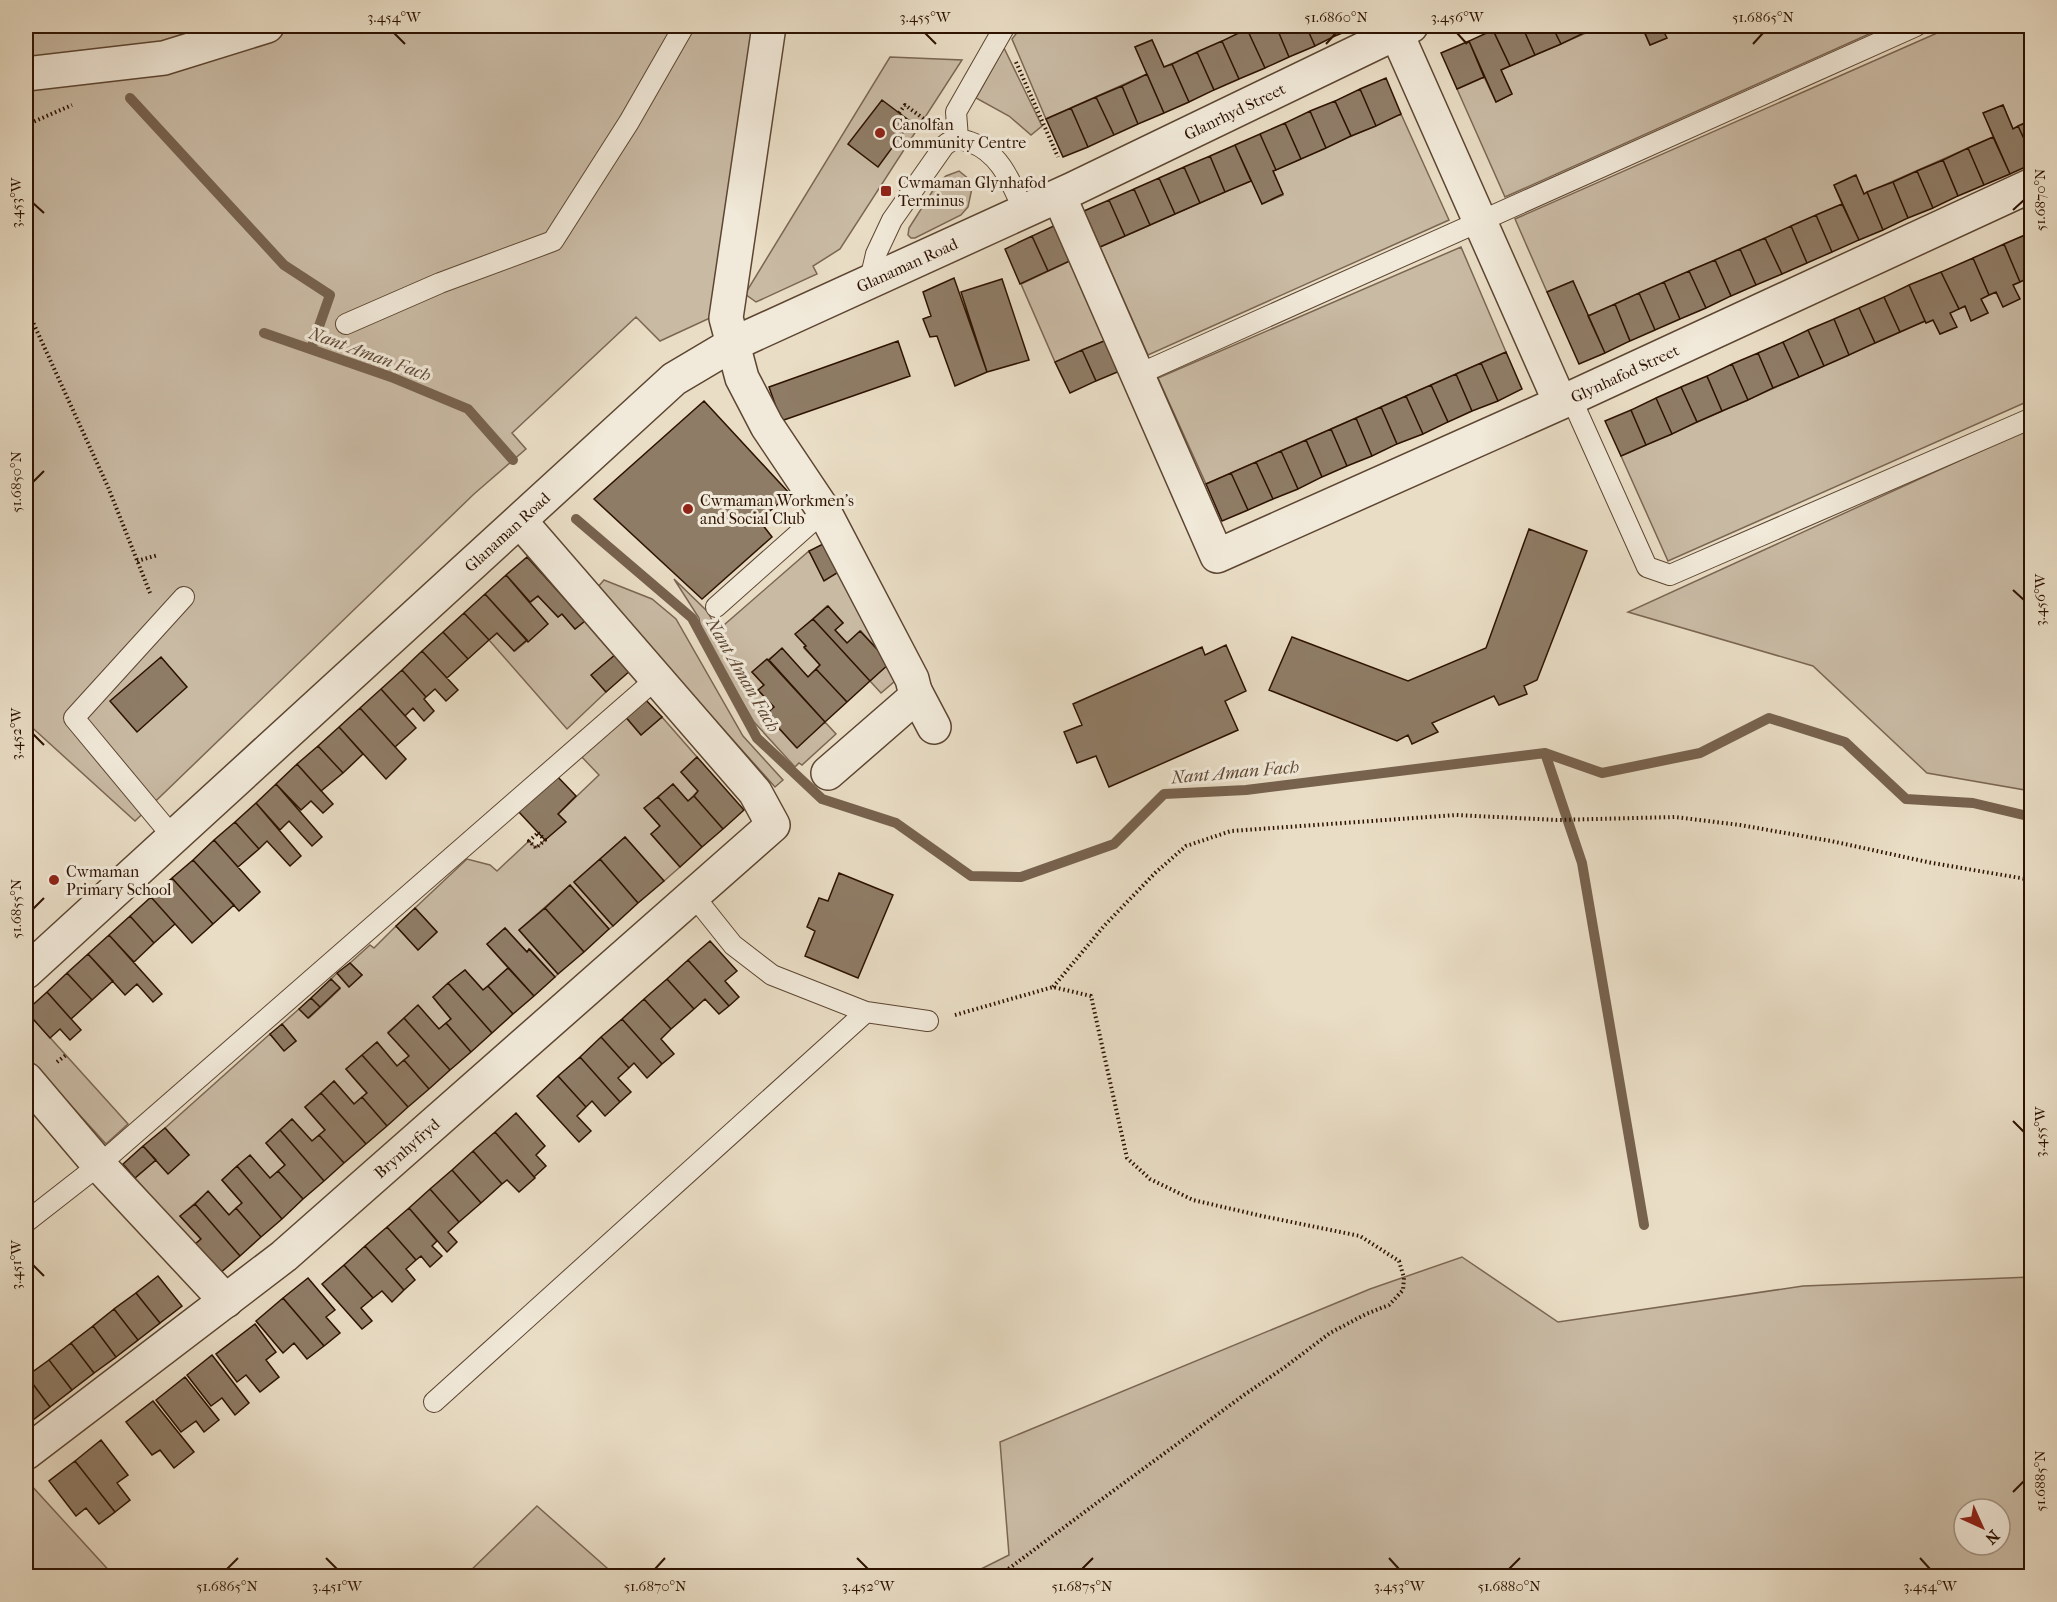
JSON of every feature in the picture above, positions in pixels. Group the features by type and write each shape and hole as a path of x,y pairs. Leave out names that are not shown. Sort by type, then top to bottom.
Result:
{"street":[{"path":"26,74 164,58 267,26"},
{"path":"769,26 726,318 742,378 767,426 824,511 912,679 915,691 934,727"},
{"path":"1403,29 1481,222 1565,400"},
{"name":"Glanrhyd Street","path":"1066,193 1403,29"},
{"name":"Glynhafod Street","path":"1137,375 1217,556 1565,400 2031,185"},
{"path":"1066,193 1137,375"},
{"name":"Glanaman Road","path":"26,972 674,379 733,344 1066,193"},
{"path":"520,520 656,679"},
{"name":"Brynhyfryd","path":"26,1453 284,1256 773,825 755,792 656,679"},
{"path":"828,773 912,700 915,691"},
{"path":"26,1079 99,1165 226,1301"}],"lane":[{"path":"346,324 440,283 554,241 629,122 684,26"},
{"path":"1137,375 1916,26"},
{"path":"958,138 956,112 1003,29"},
{"path":"869,284 876,254 892,220 944,146 950,141 958,138 987,150 997,159 1024,211"},
{"path":"1565,400 1647,567 1670,575 2031,418"},
{"path":"716,607 824,511"},
{"path":"173,837 74,718 184,597"},
{"path":"26,1222 99,1165 656,679"},
{"path":"693,895 733,945 772,975 867,1012 928,1021"},
{"path":"434,1402 867,1012"}],"path":[{"path":"1003,29 1024,78 1066,193"},
{"path":"900,113 905,105 928,122"},
{"path":"26,307 108,486 161,622"},
{"path":"137,561 158,555"},
{"path":"1053,987 1104,926 1155,873 1186,846 1231,831 1456,815 1557,820 1675,817 1740,825 1831,841 1932,863 2031,880"},
{"path":"928,1021 1053,987 1091,996 1127,1158 1150,1179 1193,1200 1360,1236 1399,1261 1404,1278 1403,1290 1389,1305 1330,1333 999,1576"}],"shaded area":[{"path":"26,26 753,26 723,312 660,341 636,317 512,433 526,449 474,494 135,821 26,722"},
{"path":"1022,26 1257,26 1164,67 1152,40 1135,47 1147,74 1046,119 1012,39"},
{"path":"1602,26 1641,26 1650,45 1666,38 1661,26 1887,26 1505,197 1457,89 1484,77 1496,102 1512,94 1501,70"},
{"path":"1953,26 2031,26 2032,80 2029,81 2031,120 2013,129 2003,105 1984,113 1993,137 1864,194 1855,175 1834,185 1842,204 1588,316 1573,281 1547,292 1515,219"},
{"path":"1004,48 1042,126 1031,135 1009,116 976,98"},
{"path":"890,57 962,60 840,249 813,266 817,274 756,302 745,294"},
{"path":"1401,114 1449,220 1148,355 1100,247 1252,180 1262,204 1283,195 1273,171"},
{"path":"959,171 970,180 972,188 968,207 961,215 911,238 908,235 909,228 937,184 946,176"},
{"path":"1461,247 1506,352 1206,484 1158,378"},
{"path":"1074,259 1109,339 1055,362 1021,284"},
{"path":"2028,278 2031,286 2031,400 1668,561 1621,456 1925,321 1926,323 1933,320 1940,334 1956,327 1950,313 1965,306 1971,320 1988,313 1981,299 1996,292 2003,306 2019,299 2013,285"},
{"path":"2031,428 2031,791 1927,773 1813,666 1628,612"},
{"path":"809,551 824,580 845,568 902,675 881,693 870,681 889,663 861,631 847,643 835,630 843,623 827,606 796,634 806,646 804,648 820,665 808,677 782,649 752,672 764,685 758,690 774,707 766,714 796,747 825,722 836,734 802,765 799,763 795,767 754,722 701,630 699,618 674,579 708,612 717,631"},
{"path":"604,580 652,599 676,619 743,736 783,780 775,787 597,588"},
{"path":"538,596 558,617 562,614 575,629 585,621 616,654 592,675 606,692 567,729 489,640 497,633 515,651 547,624 529,604"},
{"path":"624,715 641,735 662,717 697,757 681,772 698,791 688,801 673,784 645,808 660,826 651,834 680,867 664,881 625,837 574,882 613,926 609,929 570,885 519,930 558,974 555,977 530,949 527,952 505,928 487,944 508,968 483,990 465,970 433,997 451,1019 439,1029 418,1006 388,1032 409,1056 397,1066 377,1042 346,1069 367,1093 354,1104 334,1081 305,1107 325,1130 312,1141 292,1119 266,1143 285,1165 270,1178 237,1166 222,1180 242,1203 229,1215 208,1192 180,1216 201,1239 194,1245 135,1178 156,1160 189,1155 165,1128 270,1034 284,1050 296,1041 282,1024 299,1009 309,1018 340,989 331,979 337,973 349,987 362,975 350,963 370,945 374,948 396,926 418,950 437,932 415,908 467,859 490,865 497,871 529,841 536,848 565,822 558,814 599,775 580,755"},
{"path":"26,1011 128,1124 106,1144 26,1056"},
{"path":"1462,1257 1558,1322 1803,1286 2031,1277 2031,1576 967,1576 1009,1555 1000,1442 1370,1289"},
{"path":"30,1484 114,1576 26,1576 26,1487"},
{"path":"537,1506 616,1576 465,1576"}],"building":[{"path":"1257,26 1276,26 1289,57 1265,68 1247,29"},
{"path":"1276,26 1306,26 1315,46 1289,57"},
{"path":"1306,26 1330,26 1335,36 1315,46"},
{"path":"1330,26 1359,26 1335,36"},
{"path":"1502,26 1522,26 1535,55 1510,66 1493,30"},
{"path":"1522,26 1552,26 1561,44 1535,55"},
{"path":"1552,26 1581,26 1584,33 1561,44"},
{"path":"1642,26 1661,26 1667,38 1650,45"},
{"path":"1247,29 1265,68 1239,79 1222,41"},
{"path":"1493,30 1510,66 1501,70 1512,94 1496,102 1469,41"},
{"path":"1152,40 1164,67 1172,64 1189,102 1164,113 1135,47"},
{"path":"1222,41 1239,79 1214,90 1197,52"},
{"path":"1469,41 1484,77 1457,89 1441,53"},
{"path":"1197,52 1214,90 1189,102 1172,64"},
{"path":"1147,74 1164,113 1138,124 1122,86"},
{"path":"1386,78 1401,114 1376,126 1360,89"},
{"path":"1122,86 1138,124 1114,135 1096,97"},
{"path":"1360,89 1376,126 1351,136 1335,101"},
{"path":"1096,97 1114,135 1088,147 1071,108"},
{"name":"Canolfan Community Centre","path":"882,100 911,122 878,167 848,144"},
{"path":"1335,101 1351,136 1326,148 1310,111"},
{"path":"2003,105 2013,129 2018,126 2032,156 2032,164 2010,174 1983,113"},
{"path":"1071,108 1088,147 1063,157 1046,119"},
{"path":"1310,111 1326,148 1301,159 1285,123"},
{"path":"2032,120 2032,156 2018,126"},
{"path":"1285,123 1301,159 1276,170 1260,134"},
{"path":"1260,134 1276,170 1273,171 1283,194 1262,204 1235,145"},
{"path":"1993,137 2010,174 1984,185 1968,148"},
{"path":"1235,145 1251,181 1225,192 1210,156"},
{"path":"1968,148 1984,185 1958,196 1943,160"},
{"path":"1210,156 1225,192 1200,203 1184,167"},
{"path":"1943,160 1958,196 1933,208 1917,171"},
{"path":"1184,167 1200,203 1175,214 1159,178"},
{"path":"1917,171 1933,208 1908,218 1893,182"},
{"path":"1856,175 1864,194 1867,192 1883,230 1859,240 1834,185"},
{"path":"1159,178 1175,214 1150,225 1134,189"},
{"path":"1893,182 1908,218 1883,230 1867,192"},
{"path":"1134,189 1150,225 1125,236 1109,200"},
{"path":"1109,200 1125,236 1100,247 1084,211"},
{"path":"1842,204 1859,240 1832,252 1816,215"},
{"path":"1816,215 1832,252 1807,263 1791,226"},
{"path":"1058,224 1074,259 1048,271 1032,236"},
{"path":"1791,226 1807,263 1782,274 1765,238"},
{"path":"2032,232 2032,286 2028,278 2020,282 2004,244"},
{"path":"1032,236 1048,271 1020,284 1005,249"},
{"path":"1765,238 1782,274 1756,285 1740,249"},
{"path":"2004,244 2020,282 2013,285 2020,299 2003,307 1996,292 1989,295 1973,258"},
{"path":"1740,249 1756,285 1731,296 1715,260"},
{"path":"1973,258 1989,295 1981,299 1988,313 1971,321 1965,306 1959,309 1941,272"},
{"path":"1715,260 1731,296 1706,308 1689,271"},
{"path":"1689,271 1706,308 1680,319 1664,282"},
{"path":"1941,272 1959,309 1950,313 1957,327 1940,334 1933,320 1926,323 1909,285"},
{"path":"954,278 987,372 955,386 937,336 930,337 923,319 931,316 923,292"},
{"path":"1002,279 1029,360 987,372 961,292"},
{"path":"1573,281 1605,353 1579,364 1547,292"},
{"path":"1664,282 1680,319 1655,330 1639,293"},
{"path":"1909,285 1925,321 1900,332 1884,297"},
{"path":"1639,293 1655,330 1630,341 1615,304"},
{"path":"1884,297 1900,332 1875,343 1859,308"},
{"path":"1615,304 1630,341 1605,353 1588,316"},
{"path":"1859,308 1875,343 1849,355 1834,319"},
{"path":"1834,319 1849,355 1824,366 1808,330"},
{"path":"1808,330 1824,366 1799,377 1783,342"},
{"path":"1109,339 1122,370 1096,381 1082,350"},
{"path":"898,341 910,376 781,421 769,387"},
{"path":"1783,342 1799,377 1773,388 1758,353"},
{"path":"1082,350 1096,381 1070,393 1055,362"},
{"path":"1506,352 1522,389 1498,401 1481,363"},
{"path":"1758,353 1773,388 1748,400 1732,364"},
{"path":"1481,363 1498,401 1472,411 1456,374"},
{"path":"1732,364 1748,400 1722,411 1707,376"},
{"path":"1456,374 1472,411 1448,422 1431,385"},
{"path":"1707,376 1722,411 1697,422 1681,387"},
{"path":"1431,385 1448,422 1423,434 1406,396"},
{"path":"1681,387 1697,422 1672,434 1656,398"},
{"path":"1406,396 1423,434 1397,444 1381,407"},
{"path":"1656,398 1672,434 1646,445 1631,410"},
{"name":"Cwmaman Workmen’s and Social Club","path":"704,401 790,494 759,520 772,537 702,599 594,499"},
{"path":"1381,407 1397,444 1372,456 1356,418"},
{"path":"1631,410 1646,445 1621,456 1605,421"},
{"path":"1356,418 1372,456 1347,466 1331,429"},
{"path":"1331,429 1347,466 1322,477 1306,440"},
{"path":"1306,440 1322,477 1298,489 1281,451"},
{"path":"1281,451 1298,489 1273,499 1256,462"},
{"path":"1256,462 1273,499 1248,510 1231,473"},
{"path":"1231,473 1248,510 1222,521 1206,484"},
{"path":"1529,529 1587,551 1537,680 1524,686 1527,694 1499,705 1494,696 1432,723 1438,732 1412,744 1408,735 1397,741 1269,690 1292,637 1408,681 1486,648"},
{"path":"831,540 845,568 824,581 809,551"},
{"path":"527,557 585,621 575,629 562,614 558,617 538,596 530,602 506,575"},
{"path":"506,575 548,624 528,642 485,594"},
{"path":"485,594 527,640 514,651 497,633 489,640 464,613"},
{"path":"828,606 843,623 835,630 847,643 860,631 890,663 870,681 813,619"},
{"path":"464,613 489,640 468,659 443,632"},
{"path":"813,619 870,681 847,702 816,669 820,665 795,634"},
{"path":"443,632 468,659 447,678 422,651"},
{"path":"1226,645 1246,691 1225,701 1238,730 1109,787 1096,756 1077,763 1064,732 1082,725 1073,704 1202,647 1205,655"},
{"path":"782,648 808,677 816,669 847,702 825,722 769,660"},
{"path":"422,651 458,690 446,701 435,689 426,697 402,670"},
{"path":"616,654 631,670 606,692 591,675"},
{"path":"161,657 187,687 137,732 110,701"},
{"path":"767,659 825,722 797,748 766,714 774,707 758,690 764,685 752,672"},
{"path":"402,670 426,697 424,699 434,711 424,721 413,708 405,716 381,689"},
{"path":"381,689 416,728 395,747 360,708"},
{"path":"643,697 662,717 641,735 624,715"},
{"path":"360,708 406,759 386,779 339,727"},
{"path":"339,727 363,754 343,773 318,746"},
{"path":"318,746 343,773 321,791 297,764"},
{"path":"697,757 744,810 723,829 694,796 698,791 681,772"},
{"path":"297,764 333,804 323,813 311,801 301,810 276,784"},
{"path":"556,775 576,796 558,814 566,822 545,840 518,811"},
{"path":"276,784 322,837 312,846 289,821 280,830 256,803"},
{"path":"673,784 688,801 694,796 723,829 702,847 658,797"},
{"path":"658,797 702,847 680,867 651,834 660,826 644,808"},
{"path":"256,803 301,856 290,866 267,841 259,849 235,822"},
{"path":"235,822 259,849 238,867 214,840"},
{"path":"625,837 664,881 638,903 600,859"},
{"path":"214,840 260,892 239,911 193,860"},
{"path":"600,859 638,903 613,926 574,882"},
{"path":"193,860 234,905 213,924 172,878"},
{"path":"839,873 893,895 858,978 805,956 815,931 807,927 819,898 828,901"},
{"path":"172,878 213,924 192,943 151,897"},
{"path":"570,885 609,929 584,952 545,908"},
{"path":"151,897 175,924 154,943 130,916"},
{"path":"415,908 437,932 418,950 396,926"},
{"path":"545,908 584,952 558,974 519,930"},
{"path":"130,916 154,943 134,962 109,935"},
{"path":"505,928 555,977 534,996 487,944"},
{"path":"109,935 162,994 153,1002 137,984 125,995 88,954"},
{"path":"710,941 737,971 725,981 739,997 729,1006 688,960"},
{"path":"88,954 113,981 92,1000 67,973"},
{"path":"688,960 729,1006 719,1014 705,999 694,1009 667,979"},
{"path":"350,963 362,975 349,987 337,973"},
{"path":"508,968 534,996 513,1014 488,986"},
{"path":"465,970 483,990 488,986 513,1014 492,1033 448,983"},
{"path":"67,973 92,1000 71,1019 47,992"},
{"path":"331,979 340,988 320,1007 311,998"},
{"path":"667,979 694,1009 671,1029 644,999"},
{"path":"448,983 492,1033 471,1052 446,1023 451,1019 433,997"},
{"path":"47,992 81,1030 70,1040 60,1029 50,1038 26,1011"},
{"path":"311,998 320,1007 308,1018 299,1009"},
{"path":"644,999 671,1029 661,1039 674,1054 662,1064 622,1019"},
{"path":"418,1005 439,1029 446,1023 471,1052 450,1070 404,1018"},
{"path":"404,1018 450,1070 429,1089 404,1060 409,1056 388,1033"},
{"path":"622,1019 662,1064 647,1078 634,1063 629,1068 601,1037"},
{"path":"282,1024 296,1041 284,1051 270,1034"},
{"path":"601,1037 629,1068 618,1078 631,1092 620,1102 580,1057"},
{"path":"377,1042 397,1066 404,1060 429,1089 408,1107 362,1055"},
{"path":"362,1055 408,1107 387,1126 362,1097 367,1093 346,1069"},
{"path":"580,1057 620,1102 605,1116 592,1101 586,1107 558,1076"},
{"path":"558,1076 586,1107 577,1116 591,1131 579,1142 537,1096"},
{"path":"334,1081 354,1104 362,1097 387,1126 366,1144 321,1093"},
{"path":"321,1093 366,1144 344,1163 319,1135 325,1130 305,1107"},
{"path":"516,1113 545,1146 536,1155 546,1166 534,1177 495,1132"},
{"path":"292,1119 312,1141 319,1135 344,1163 324,1181 280,1130"},
{"path":"165,1128 189,1155 168,1174 143,1146"},
{"path":"280,1130 324,1181 303,1199 278,1171 285,1165 266,1143"},
{"path":"495,1132 535,1178 519,1192 507,1180 502,1184 473,1151"},
{"path":"143,1146 156,1160 135,1178 123,1164"},
{"path":"473,1151 502,1184 481,1203 452,1170"},
{"path":"250,1155 270,1178 278,1171 303,1199 282,1219 237,1166"},
{"path":"237,1166 282,1219 261,1237 236,1208 242,1203 222,1180"},
{"path":"452,1170 481,1203 459,1222 430,1189"},
{"path":"430,1189 459,1222 448,1232 457,1242 447,1252 409,1208"},
{"path":"208,1191 229,1215 236,1208 261,1237 240,1256 195,1204"},
{"path":"195,1204 240,1256 219,1274 194,1245 201,1239 180,1216"},
{"path":"409,1208 437,1241 432,1246 442,1256 430,1267 421,1256 416,1260 387,1227"},
{"path":"387,1227 416,1260 406,1269 415,1280 404,1290 365,1246"},
{"path":"365,1246 404,1290 392,1302 382,1291 373,1298 344,1265"},
{"path":"344,1265 373,1298 361,1308 372,1321 362,1329 322,1284"},
{"path":"158,1276 182,1306 160,1323 136,1293"},
{"path":"308,1278 335,1310 326,1317 340,1333 324,1346 283,1298"},
{"path":"136,1293 160,1323 138,1340 114,1309"},
{"path":"283,1298 324,1346 307,1359 294,1343 283,1353 256,1321"},
{"path":"114,1309 138,1340 116,1357 93,1326"},
{"path":"255,1324 276,1352 266,1360 279,1377 260,1392 246,1375 237,1382 216,1354"},
{"path":"93,1326 116,1357 94,1373 71,1343"},
{"path":"71,1343 94,1373 72,1390 49,1360"},
{"path":"212,1355 249,1403 235,1415 222,1398 211,1406 187,1375"},
{"path":"49,1360 72,1390 50,1407 27,1376"},
{"path":"27,1376 50,1407 29,1423 26,1419"},
{"path":"185,1377 219,1420 204,1432 196,1421 181,1432 156,1400"},
{"path":"153,1401 194,1452 174,1468 160,1450 152,1455 126,1422"},
{"path":"101,1440 128,1475 117,1483 130,1500 115,1512 75,1461"},
{"path":"75,1461 115,1512 99,1524 86,1508 76,1516 49,1481"}],"waterway":[{"path":"130,98 284,265 330,295 311,349"},
{"name":"Nant Aman Fach","path":"264,333 391,377 468,409 513,460"},
{"name":"Nant Aman Fach","path":"576,519 692,618 757,738 822,799 896,823 971,876 1021,877 1114,844 1164,794 1246,790 1545,753 1602,773 1700,753 1769,718 1845,742 1906,799 1973,803 2032,817"},
{"path":"1545,753 1582,863 1644,1225"}],"place":[{"name":"Canolfan Community Centre","path":"880,133"},
{"name":"Cwmaman Glynhafod Terminus","path":"886,191"},
{"name":"Cwmaman Workmen’s and Social Club","path":"688,509"},
{"name":"Cwmaman Primary School","path":"54,880"}]}
